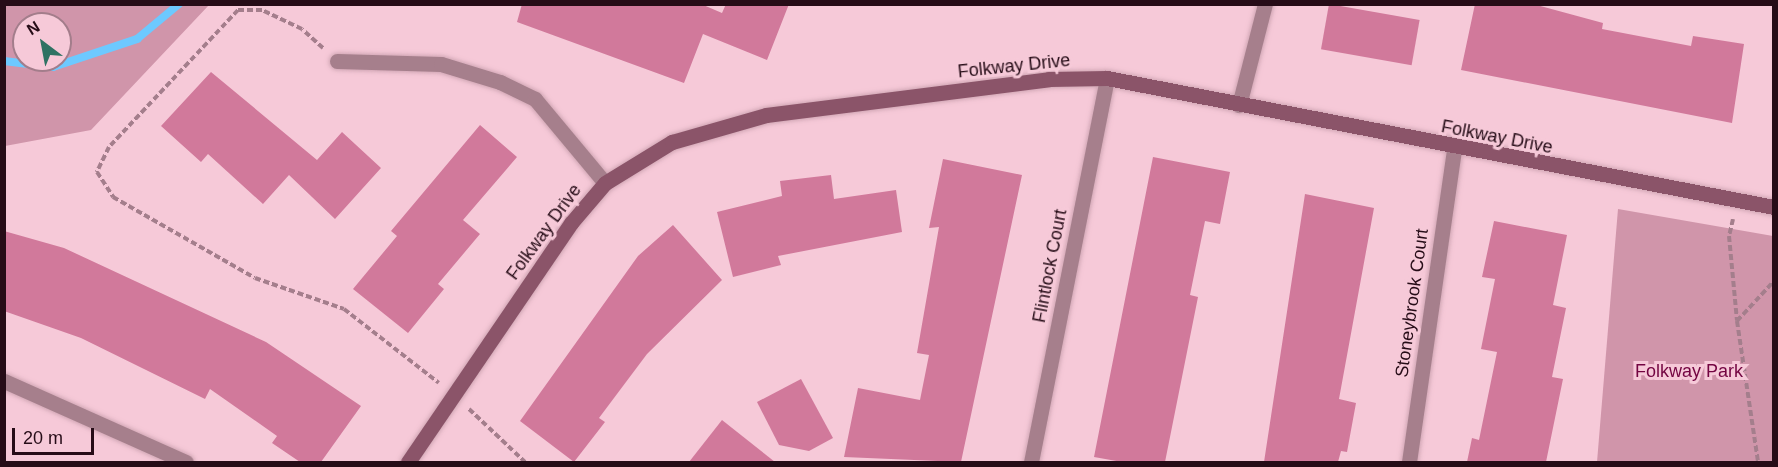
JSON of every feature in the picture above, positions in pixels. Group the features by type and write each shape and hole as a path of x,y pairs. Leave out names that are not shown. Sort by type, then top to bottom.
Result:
{"street":[{"path":"1239,105 1265,4"},
{"path":"337,61 441,64 500,82 535,99 605,183"},
{"name":"Folkway Drive","path":"408,462 571,223 605,183 672,142 766,115 1049,79 1107,78 1454,149 1773,207"},
{"name":"Flintlock Court","path":"1031,462 1107,78"},
{"name":"Stoneybrook Court","path":"1409,462 1454,149"},
{"path":"4,381 186,462"}],"path":[{"path":"337,61 302,29 256,7 243,7 109,147 97,172 112,197 255,278 344,309 454,395 525,462"},
{"path":"1738,201 1729,236 1737,321 1758,462"},
{"path":"1737,321 1773,281"}],"green space":[{"path":"5,4 209,4 209,5 91,130 5,146"},
{"name":"Folkway Park","path":"1618,209 1773,236 1773,462 1597,462"}],"building":[{"path":"522,4 701,4 722,13 726,4 789,4 767,60 703,34 684,83 517,22"},
{"path":"1329,4 1420,20 1412,65 1321,49"},
{"path":"1475,4 1533,4 1603,23 1602,29 1691,46 1693,36 1744,44 1732,123 1461,70"},
{"path":"211,72 317,160 342,132 381,168 335,219 289,175 263,204 208,154 201,162 161,126"},
{"path":"480,125 517,157 463,220 480,234 438,284 444,289 408,333 353,289 397,236 391,231"},
{"path":"1153,157 1230,172 1220,224 1205,221 1190,295 1198,297 1165,462 1122,462 1094,457"},
{"path":"943,159 1022,175 961,462 844,457 858,388 920,400 929,355 917,353 939,227 929,228"},
{"path":"831,175 834,199 896,190 902,232 778,256 781,265 733,277 717,212 782,196 780,181"},
{"path":"1305,194 1374,208 1339,399 1356,403 1347,452 1341,451 1338,462 1264,462"},
{"path":"1494,221 1567,235 1553,305 1566,308 1552,377 1563,379 1546,462 1467,462 1472,438 1479,440 1497,352 1481,349 1495,279 1482,277"},
{"path":"673,225 722,280 647,354 599,418 605,422 574,462 520,421 638,256"},
{"path":"4,231 64,248 266,342 361,406 321,462 300,462 272,443 277,436 210,389 205,399 81,338 4,311"},
{"path":"801,379 833,438 809,451 779,445 757,402"},
{"path":"722,420 775,462 689,462"}],"waterway":[{"path":"4,61 53,67 137,39 179,4"}]}
